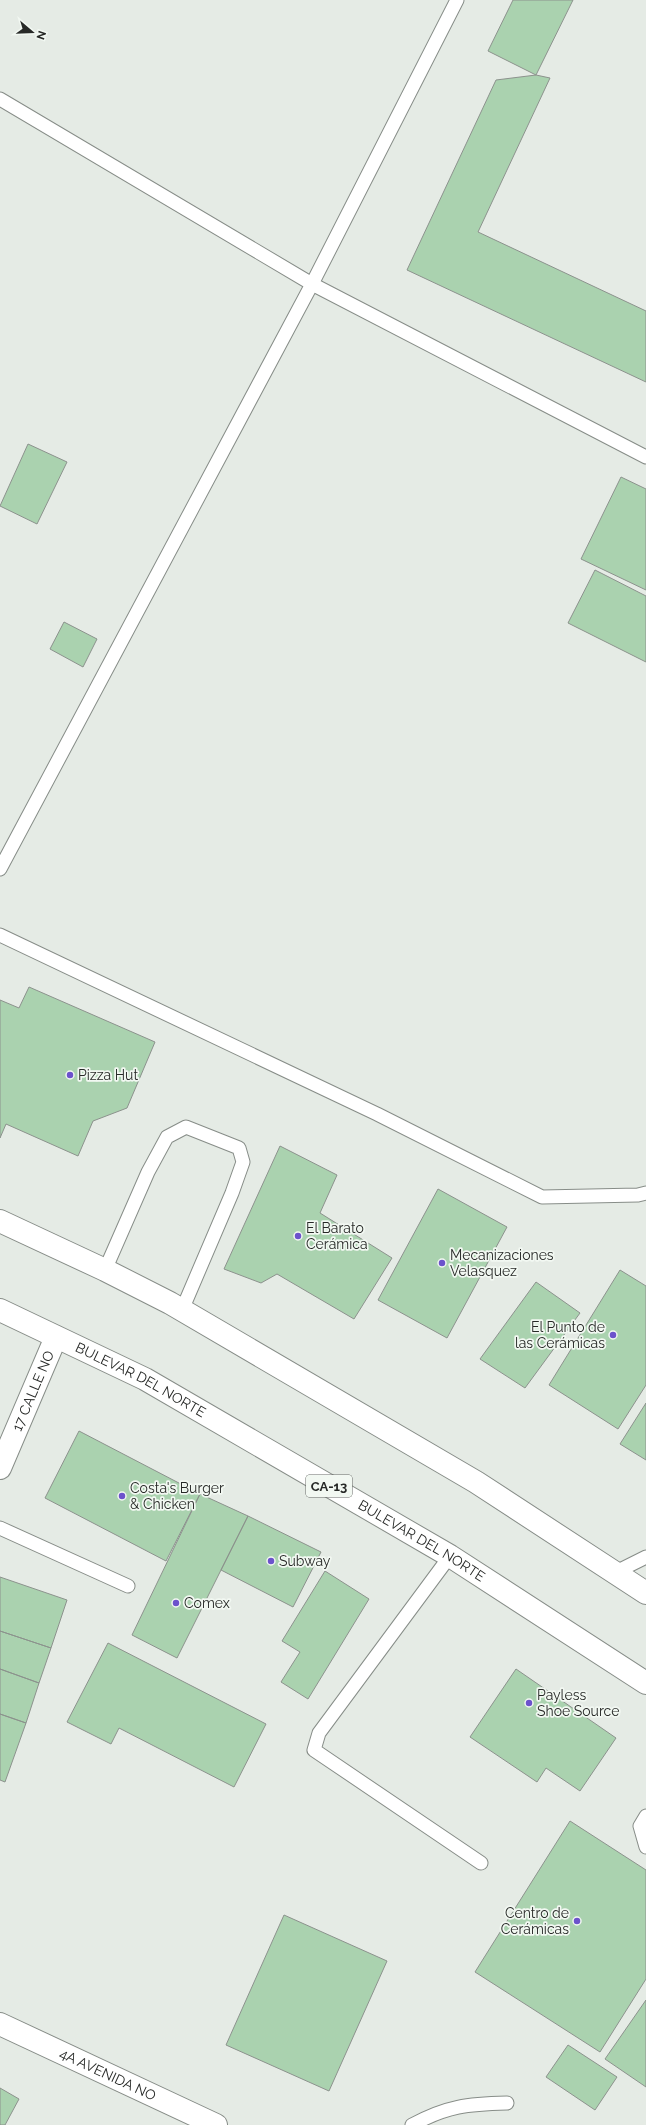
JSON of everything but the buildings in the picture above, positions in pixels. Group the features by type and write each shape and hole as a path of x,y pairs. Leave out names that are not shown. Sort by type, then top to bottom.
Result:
{"main road":[{"path":"0,1221 105,1270 182,1310 476,1482 646,1593"},
{"name":"BULEVAR DEL NORTE","path":"0,1310 145,1380 450,1556 646,1683"},
{"name":"17 CALLE NO","path":"0,1468 56,1337"},
{"name":"4A AVENIDA NO","path":"0,2024 216,2125"}],"lane":[{"path":"0,869 312,284 457,0"},
{"path":"0,99 312,284 646,457"},
{"path":"0,935 377,1114 542,1197 638,1195 646,1193"},
{"path":"105,1270 148,1172 167,1137 186,1127 239,1148 243,1162 232,1193 182,1310"},
{"path":"0,1528 128,1586"},
{"path":"450,1556 319,1733 314,1750 481,1863"},
{"path":"614,1573 646,1558"},
{"path":"646,1816 640,1826 646,1847"},
{"path":"412,2125 433,2114 469,2104 507,2104"}],"place":[{"name":"Pizza Hut","path":"70,1075"},
{"name":"El Barato Cerámica","path":"298,1236"},
{"name":"Mecanizaciones Velasquez","path":"442,1263"},
{"name":"El Punto de las Cerámicas","path":"613,1335"},
{"name":"Costa's Burger & Chicken","path":"122,1496"},
{"name":"Subway","path":"271,1561"},
{"name":"Comex","path":"176,1603"},
{"name":"Payless Shoe Source","path":"529,1703"},
{"name":"Centro de Cerámicas","path":"577,1921"}]}
